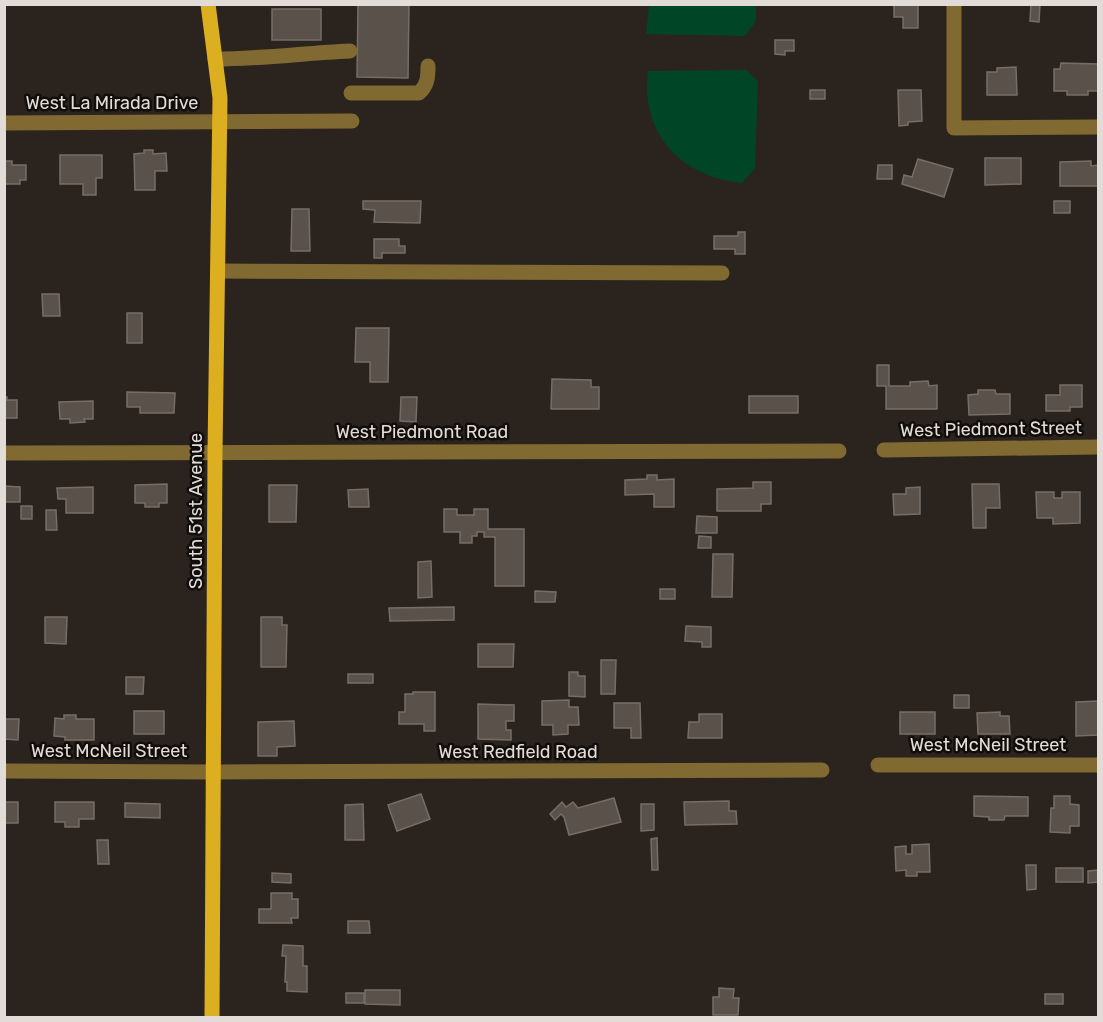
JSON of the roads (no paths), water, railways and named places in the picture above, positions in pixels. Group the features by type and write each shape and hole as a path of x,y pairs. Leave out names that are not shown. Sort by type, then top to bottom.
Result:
{"main road":[{"name":"South 51st Avenue","path":"208,4 220,98 215,452 212,1017"}],"street":[{"path":"954,4 954,128 1098,127"},
{"path":"215,59 350,51"},
{"path":"351,93 419,93 425,88 428,66"},
{"name":"West La Mirada Drive","path":"4,123 352,121"},
{"path":"218,271 722,273"},
{"name":"West Piedmont Street","path":"884,450 1098,447"},
{"name":"West Piedmont Road","path":"4,453 839,451"},
{"name":"West McNeil Street","path":"878,765 1098,765"},
{"name":"West Redfield Road","path":"214,772 822,770"},
{"name":"West McNeil Street","path":"4,771 214,772"}]}
